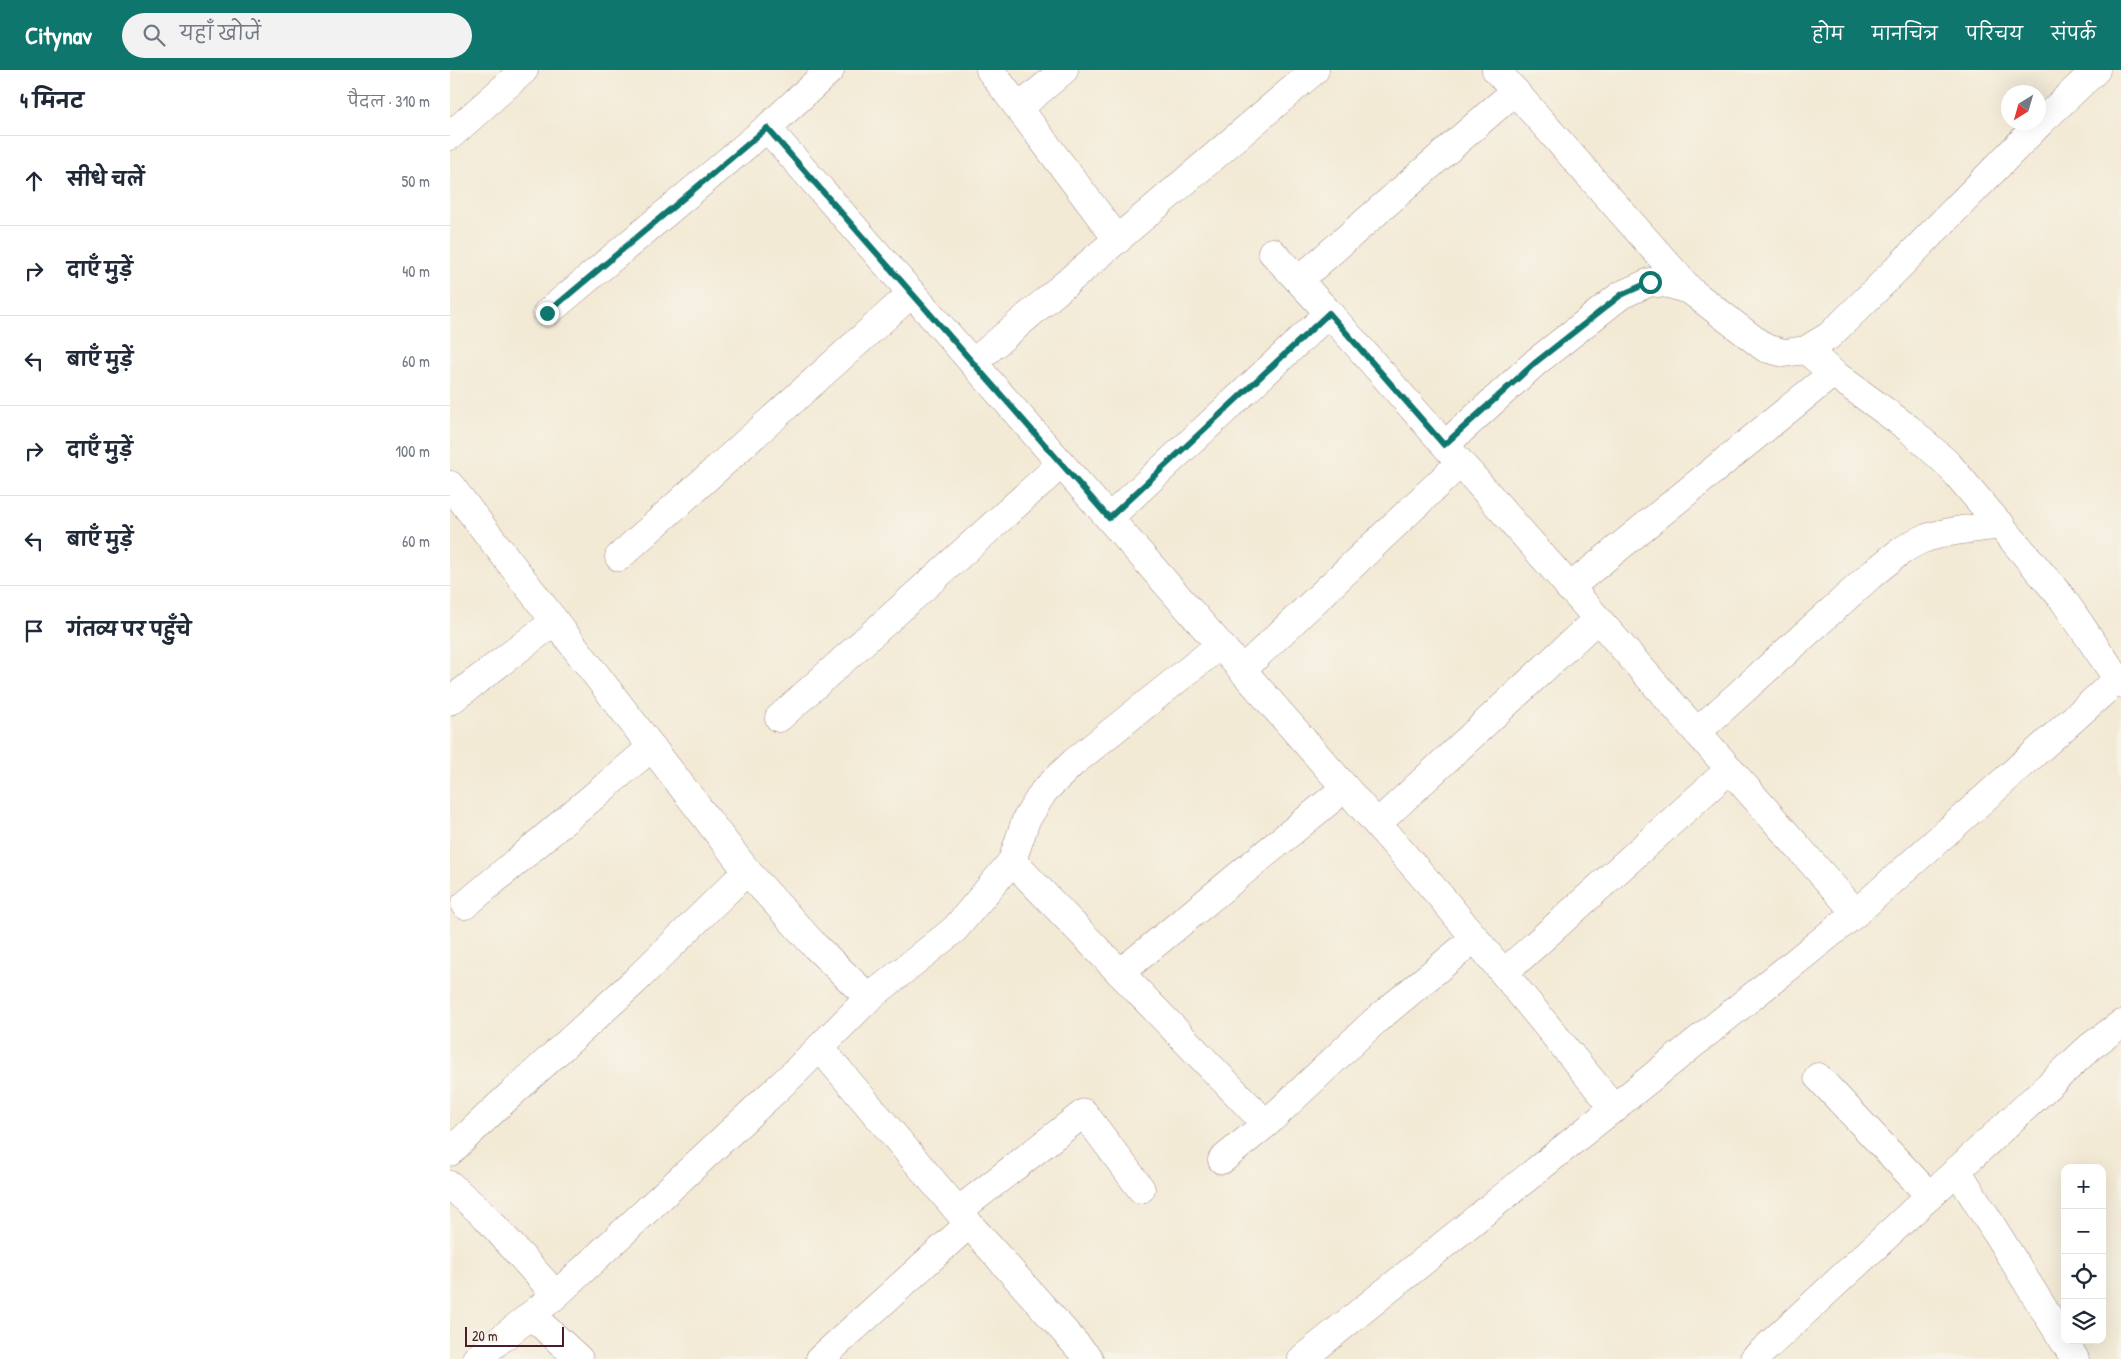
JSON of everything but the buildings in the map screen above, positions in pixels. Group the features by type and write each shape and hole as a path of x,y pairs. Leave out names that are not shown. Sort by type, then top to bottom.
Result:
{"street":[{"path":"450,136 524,70"},
{"path":"547,313 767,128 830,70"},
{"path":"990,70 1118,240"},
{"path":"1019,108 1064,70"},
{"path":"973,363 1316,70"},
{"path":"1496,70 1691,291 1765,348 1784,353 1806,350 1829,336 1876,291 2042,121 2096,70"},
{"path":"1299,280 1515,91"},
{"path":"767,128 1377,824 1475,938 1615,1109"},
{"path":"1272,252 1329,313 1856,912"},
{"path":"1242,670 1452,454 1536,362 1621,295 1650,282 1670,284 1691,291"},
{"path":"619,556 912,293"},
{"path":"1109,518 1329,313"},
{"path":"1302,1359 1615,1109 1856,912 2119,681 2062,598 1949,465 1908,428 1806,350"},
{"path":"1569,588 1834,373"},
{"path":"779,718 1061,464"},
{"path":"451,487 747,871 815,946 869,998"},
{"path":"1697,732 1870,576 1897,555 1920,541 1946,533 2001,525"},
{"path":"1377,824 1597,619"},
{"path":"450,701 555,621"},
{"path":"476,1359 556,1295 820,1048 869,998 955,928 1012,861 1026,820 1044,790 1074,762 1220,645"},
{"path":"465,905 652,747"},
{"path":"1504,973 1730,769"},
{"path":"1120,973 1345,788"},
{"path":"1012,861 1266,1124"},
{"path":"450,1152 635,981 747,871"},
{"path":"1222,1160 1266,1124 1375,1021 1475,938"},
{"path":"1754,1359 2090,1047 2121,1024"},
{"path":"820,1048 963,1218 1089,1359"},
{"path":"1818,1077 1930,1196"},
{"path":"820,1359 963,1218 1084,1113 1141,1189"},
{"path":"1957,1170 2075,1359"},
{"path":"450,1185 485,1216 556,1295"},
{"path":"531,1315 579,1359"}],"route":[{"path":"547,313 767,128 1109,518 1329,313 1444,445 1536,362 1621,295 1650,282"}]}
